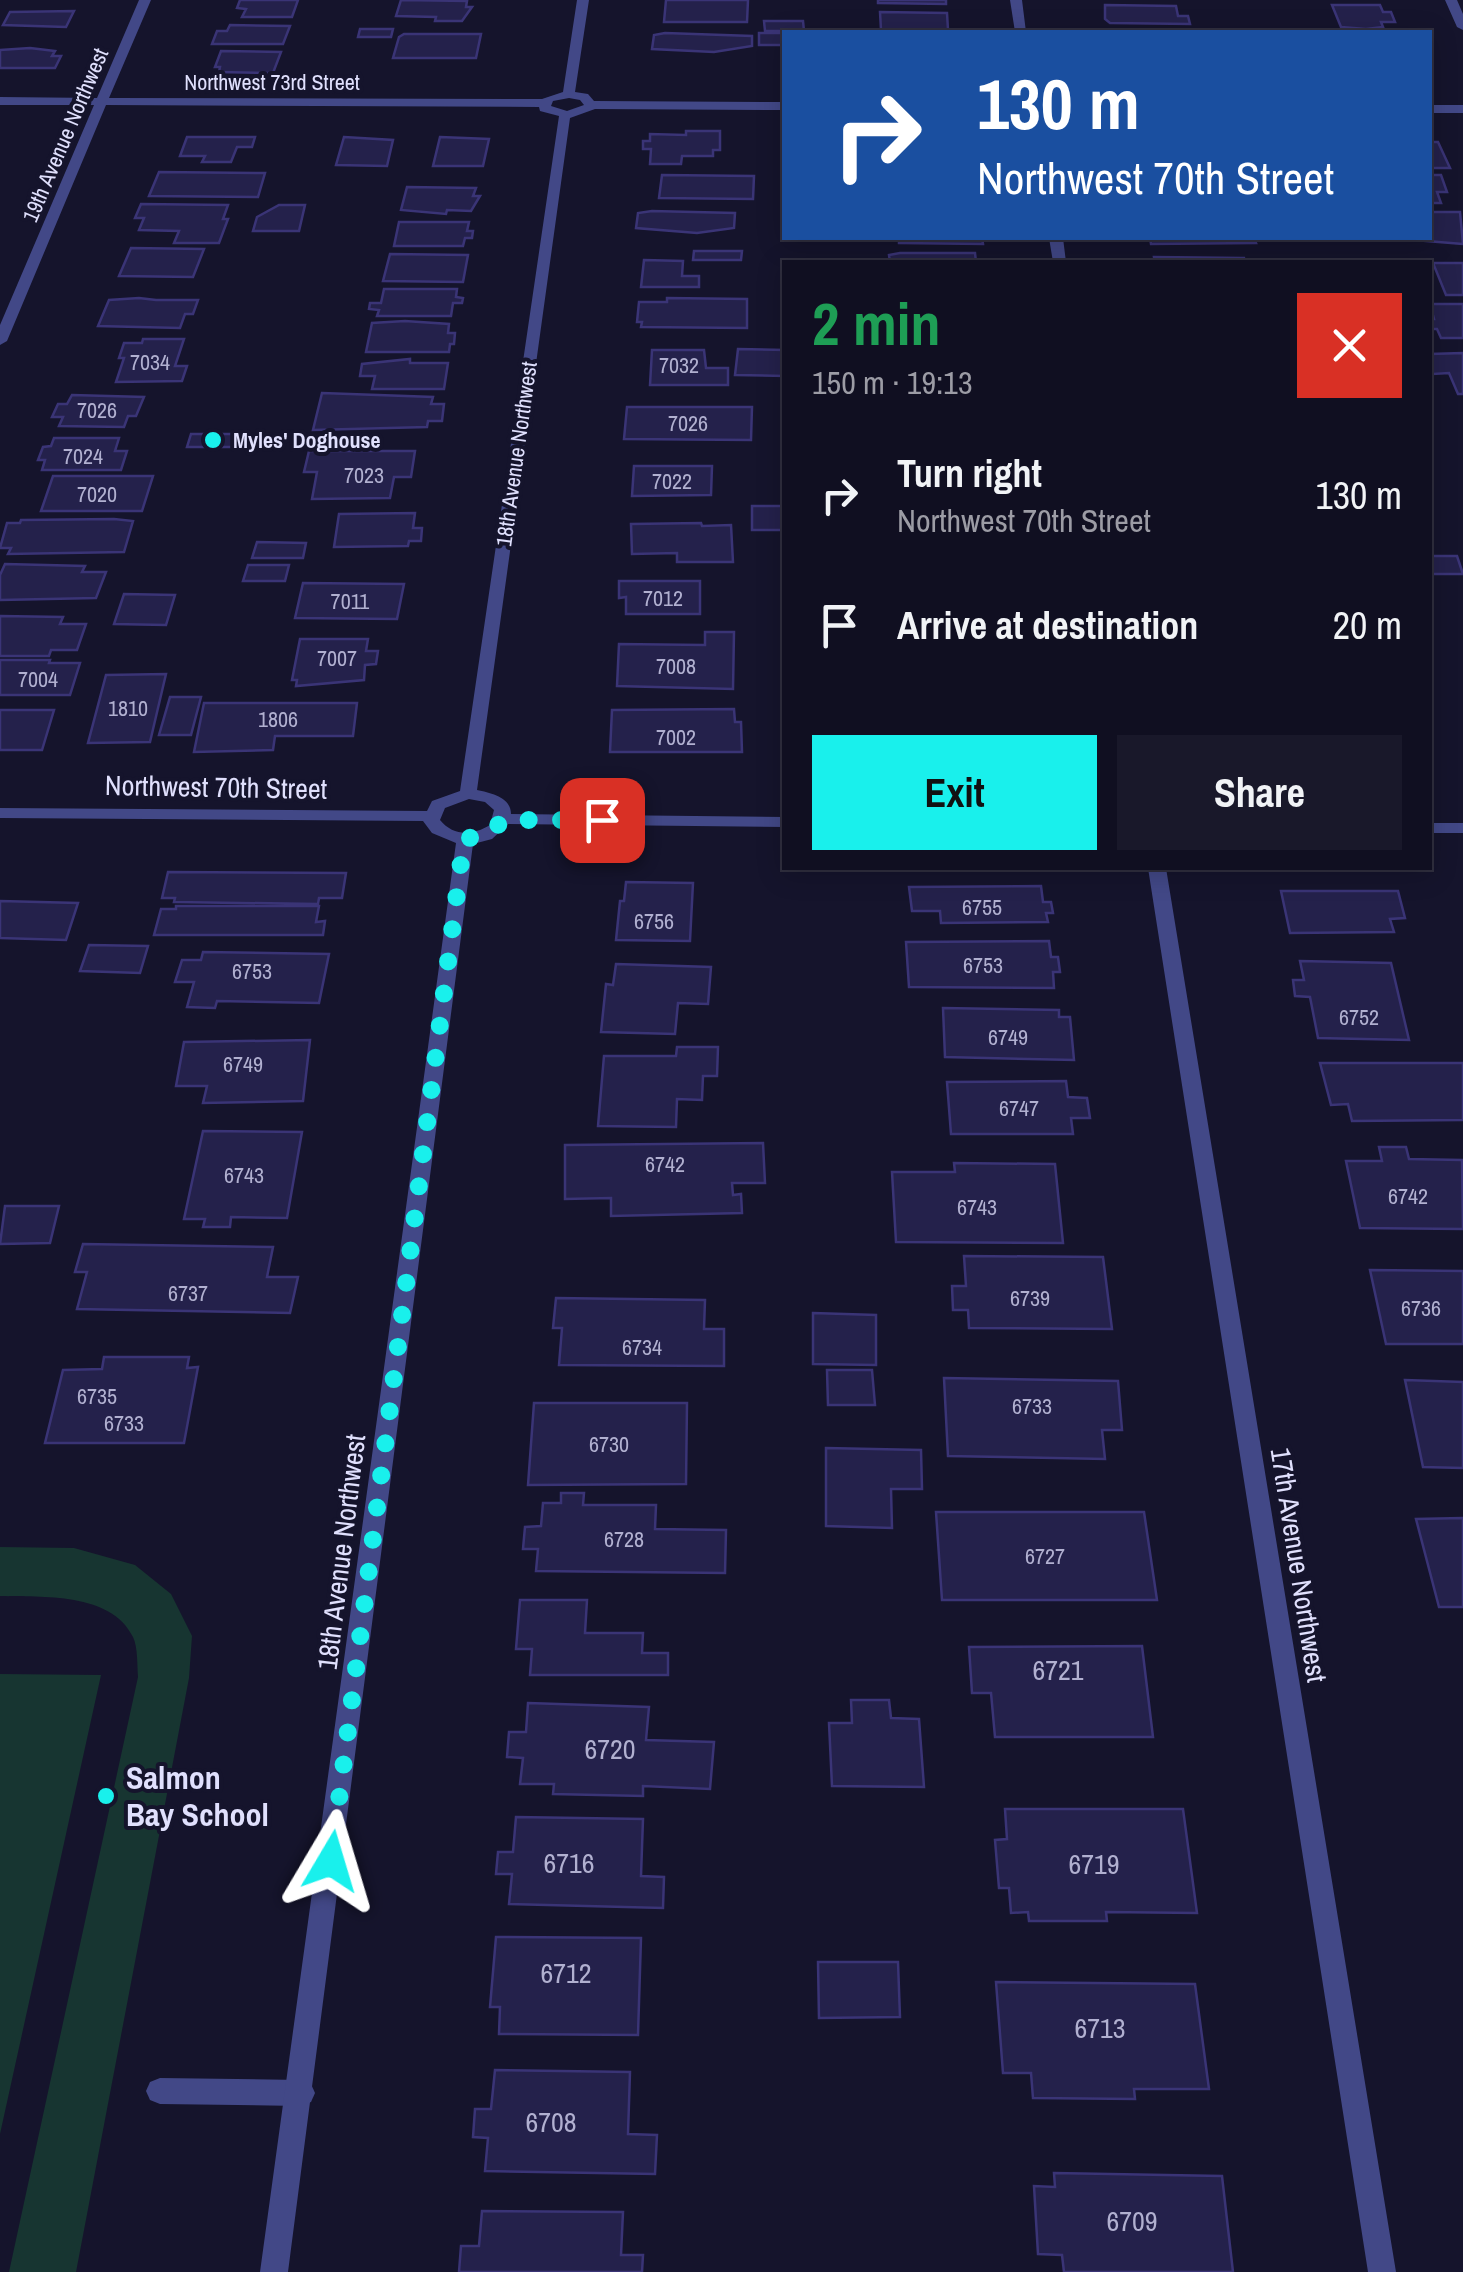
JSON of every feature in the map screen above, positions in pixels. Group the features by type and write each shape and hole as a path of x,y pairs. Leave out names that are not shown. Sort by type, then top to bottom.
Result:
{"street":[{"name":"19th Avenue Northwest","path":"0,342 145,0"},
{"path":"569,94 583,0"},
{"path":"1016,0 1021,30"},
{"path":"1451,0 1463,27"},
{"path":"591,105 584,97 569,94 553,96 544,104 548,111 564,114 582,112 591,105 782,106"},
{"name":"Northwest 73rd Street","path":"0,101 544,104"},
{"path":"1432,109 1463,109"},
{"name":"18th Avenue Northwest","path":"468,794 564,114"},
{"path":"468,794 497,802 503,808 503,820 489,834 464,839 434,827 432,816 446,799 468,794"},
{"name":"Northwest 70th Street","path":"0,813 432,816"},
{"path":"503,820 782,822"},
{"path":"1432,828 1463,828"},
{"name":"18th Avenue Northwest","path":"274,2272 301,2093 464,839"},
{"name":"17th Avenue Northwest","path":"1157,870 1382,2272"},
{"path":"160,2091 301,2093"}],"green space":[{"path":"0,1547 74,1548 135,1565 171,1594 192,1636 189,1678 76,2272 9,2272 138,1677 137,1651 123,1622 92,1605 55,1598 0,1596"},
{"path":"0,1674 101,1675 0,2134"}],"building":[{"path":"240,0 298,0 292,17 242,17 246,9 237,8"},
{"path":"401,0 467,1 466,7 472,7 462,21 435,21 436,17 396,16"},
{"path":"666,0 748,0 747,22 664,22"},
{"path":"946,0 946,4 878,3"},
{"path":"1105,5 1176,6 1178,16 1188,16 1190,24 1110,23 1105,19"},
{"path":"1332,5 1380,5 1383,12 1391,12 1395,22 1381,22 1383,27 1366,29 1341,27"},
{"path":"74,11 66,27 3,25 10,12"},
{"path":"880,12 947,13 948,30 881,30"},
{"path":"764,21 803,21 804,30 765,31"},
{"path":"230,25 290,26 283,44 212,44 217,31 227,31"},
{"path":"360,29 393,29 391,37 358,37"},
{"path":"759,33 782,33 782,45 759,45"},
{"path":"481,34 476,58 393,58 399,37"},
{"path":"654,35 752,36 752,46 714,52 652,49"},
{"path":"0,50 55,51 52,56 61,56 55,68 0,68"},
{"path":"221,51 281,52 273,73 219,72 220,67 215,67"},
{"path":"686,131 720,131 720,150 713,150 713,156 682,156 681,164 650,164 651,149 643,149 643,141 650,141 650,134 686,135"},
{"path":"187,137 255,137 252,147 237,147 231,162 202,162 205,156 180,156"},
{"path":"344,137 393,140 387,166 336,165"},
{"path":"440,137 489,139 483,166 433,166"},
{"path":"1432,142 1438,142 1450,168 1432,168"},
{"path":"159,172 265,173 258,197 149,196"},
{"path":"662,175 754,176 753,199 659,198"},
{"path":"1432,175 1441,175 1447,192 1437,192 1441,203 1432,203"},
{"path":"407,187 476,188 473,196 480,196 471,211 447,210 446,214 401,210"},
{"path":"141,204 228,205 223,219 228,219 219,243 174,243 179,231 139,230 144,218 135,218"},
{"path":"279,205 305,205 299,231 253,231 257,217"},
{"path":"1432,212 1460,212 1463,244 1414,240 1432,240"},
{"path":"638,213 735,213 734,228 697,233 636,228"},
{"path":"399,222 469,222 467,231 473,231 472,238 465,238 463,246 394,246"},
{"path":"982,240 983,244 899,243"},
{"path":"1150,240 1256,243 1151,244"},
{"path":"131,248 204,249 193,277 119,276"},
{"path":"694,251 742,251 741,260 693,260"},
{"path":"975,253 976,260 890,260 889,255"},
{"path":"390,254 468,255 463,282 383,281"},
{"path":"1154,257 1244,260 1155,260"},
{"path":"644,260 683,261 682,276 699,276 699,287 641,287"},
{"path":"1433,263 1463,263 1463,295 1446,295"},
{"path":"384,289 457,289 456,297 463,298 462,303 453,303 451,316 377,316 379,310 369,309 370,303 381,303"},
{"path":"667,298 747,299 747,328 641,327 642,322 637,322 639,302 667,302"},
{"path":"109,300 198,300 193,314 185,314 180,328 98,326"},
{"path":"1432,304 1463,304 1463,338 1441,338 1437,329 1432,329"},
{"path":"372,323 449,324 448,333 455,333 454,344 450,344 449,352 366,352"},
{"path":"143,339 184,339 175,366 187,366 182,381 116,382 124,358 119,358 124,343 142,343"},
{"path":"738,349 782,350 782,376 735,375"},
{"path":"652,350 704,350 706,368 728,368 728,385 650,385"},
{"path":"1463,353 1463,394 1458,394 1449,373 1433,374 1432,354"},
{"path":"410,359 410,363 448,363 444,389 372,389 375,376 360,376 362,364"},
{"path":"322,393 433,397 431,404 444,404 442,421 428,421 427,427 313,430"},
{"path":"72,395 144,397 136,416 128,416 124,427 59,426 63,417 52,417 58,404 67,404"},
{"path":"627,407 752,407 751,440 624,439"},
{"name":"Myles' Doghouse","path":"191,434 238,434 235,447 187,447"},
{"path":"54,438 119,438 115,451 127,451 121,470 42,470 45,460 38,460 43,447 51,446"},
{"path":"309,451 415,451 411,477 394,477 390,498 312,499 317,472 304,472"},
{"path":"634,466 712,466 711,495 632,496"},
{"path":"53,476 153,476 142,511 41,511"},
{"path":"752,506 782,506 782,530 752,530"},
{"path":"415,513 413,528 422,528 421,541 409,541 408,546 334,547 339,514"},
{"path":"133,521 124,552 8,554 11,548 0,548 7,523"},
{"path":"631,524 731,525 733,562 677,562 677,553 632,554"},
{"path":"257,542 306,543 303,558 252,558"},
{"path":"1432,556 1457,556 1463,574 1432,574"},
{"path":"5,564 85,566 82,572 106,572 96,598 0,600 0,575"},
{"path":"248,565 289,565 285,581 243,581"},
{"path":"619,581 700,581 700,614 626,614 626,597 619,598"},
{"path":"303,583 404,584 397,619 295,618"},
{"path":"124,594 175,595 166,625 114,624"},
{"path":"0,616 63,617 60,624 86,624 77,650 51,650 49,656 0,656"},
{"path":"705,632 734,632 733,689 617,686 619,644 705,645"},
{"path":"300,639 368,639 366,651 378,651 376,664 365,665 364,680 296,686 297,680 292,680"},
{"path":"0,660 80,663 70,695 0,695"},
{"path":"166,674 150,742 88,743 106,675"},
{"path":"170,697 201,697 191,735 159,735"},
{"path":"204,703 357,703 353,736 275,736 273,750 194,752"},
{"path":"734,709 735,722 741,722 742,752 610,752 612,710"},
{"path":"0,710 54,710 42,750 0,750"},
{"path":"168,872 346,873 342,898 319,898 318,904 174,902 175,898 162,898"},
{"path":"626,882 693,883 690,941 616,940"},
{"path":"1041,886 1043,902 1051,902 1053,913 1046,913 1048,922 941,923 940,911 912,911 909,887"},
{"path":"1281,891 1398,891 1405,918 1390,919 1394,932 1290,933"},
{"path":"0,901 78,903 66,940 0,938"},
{"path":"319,906 316,922 325,921 323,935 154,935 161,909"},
{"path":"1049,941 1051,957 1058,957 1060,972 1053,972 1054,988 909,987 906,942"},
{"path":"89,945 148,946 140,973 80,971"},
{"path":"203,952 329,954 319,1003 217,1001 215,1008 187,1007 194,982 175,982 182,960 201,960"},
{"path":"1300,961 1391,963 1409,1040 1318,1038 1310,997 1295,996 1293,980 1304,980"},
{"path":"616,964 711,967 708,1004 678,1003 675,1034 601,1032 606,984 613,985"},
{"path":"943,1008 1059,1010 1059,1017 1070,1017 1074,1060 945,1057"},
{"path":"310,1040 303,1101 203,1103 207,1086 176,1086 184,1042"},
{"path":"677,1047 718,1047 717,1076 703,1076 702,1100 677,1099 676,1127 598,1126 604,1056 676,1056"},
{"path":"1320,1063 1463,1063 1463,1120 1352,1121 1348,1104 1331,1105"},
{"path":"1066,1081 1068,1097 1087,1098 1090,1118 1071,1118 1073,1134 951,1134 947,1082"},
{"path":"203,1131 302,1132 287,1218 231,1217 230,1227 203,1227 205,1219 184,1219"},
{"path":"763,1143 765,1183 732,1183 733,1195 741,1194 742,1213 611,1216 611,1198 565,1199 565,1145"},
{"path":"1379,1147 1406,1147 1409,1159 1462,1160 1463,1229 1360,1228 1346,1161 1382,1161"},
{"path":"954,1163 1055,1164 1063,1243 896,1242 892,1172 955,1172"},
{"path":"5,1206 59,1206 50,1243 0,1244"},
{"path":"83,1244 273,1247 267,1277 298,1277 290,1313 77,1309 87,1272 75,1272"},
{"path":"964,1256 1103,1257 1112,1329 969,1328 968,1310 953,1310 952,1286 966,1286"},
{"path":"1370,1270 1463,1271 1463,1344 1386,1344"},
{"path":"556,1298 705,1300 704,1329 724,1329 724,1366 559,1365 562,1328 553,1328"},
{"path":"813,1313 876,1315 876,1365 813,1364"},
{"path":"104,1357 189,1357 187,1368 198,1367 184,1443 45,1443 63,1370 102,1369"},
{"path":"827,1370 872,1370 875,1405 828,1405"},
{"path":"944,1378 1118,1381 1122,1430 1102,1430 1105,1459 948,1456"},
{"path":"1405,1380 1463,1382 1463,1468 1423,1467"},
{"path":"534,1403 687,1403 686,1484 528,1485"},
{"path":"826,1448 921,1450 922,1489 891,1489 892,1528 826,1526"},
{"path":"561,1493 584,1493 583,1505 656,1505 655,1529 726,1530 725,1573 536,1571 538,1549 523,1549 525,1527 541,1526 543,1503 561,1503"},
{"path":"936,1512 1144,1512 1157,1600 942,1600"},
{"path":"1463,1518 1463,1607 1439,1607 1416,1519"},
{"path":"520,1600 587,1600 585,1633 643,1633 642,1653 668,1653 668,1675 530,1675 532,1649 516,1649"},
{"path":"1142,1646 1153,1737 995,1737 991,1693 972,1693 969,1647"},
{"path":"851,1700 889,1700 891,1718 919,1719 924,1787 832,1786 829,1723 852,1723"},
{"path":"528,1703 649,1707 646,1740 714,1742 710,1789 643,1786 643,1796 553,1794 554,1784 520,1784 523,1758 507,1757 509,1732 526,1732"},
{"path":"1005,1809 1183,1809 1197,1913 1106,1912 1107,1921 1029,1921 1028,1912 1011,1913 1009,1888 999,1888 995,1840 1007,1839"},
{"path":"516,1817 643,1819 641,1876 664,1877 663,1908 509,1904 512,1874 496,1874 498,1852 513,1852"},
{"path":"496,1937 641,1938 638,2035 499,2034 500,2007 490,2007"},
{"path":"818,1962 898,1962 900,2017 819,2018"},
{"path":"996,1982 1195,1984 1209,2089 1134,2089 1135,2099 1033,2098 1031,2073 1003,2073"},
{"path":"495,2070 630,2072 628,2134 657,2135 655,2174 485,2171 488,2138 473,2137 475,2109 491,2109"},
{"path":"1054,2173 1222,2176 1233,2272 1064,2272 1062,2255 1038,2254 1034,2186 1055,2187"},
{"path":"482,2211 623,2212 621,2255 643,2255 642,2272 459,2272 461,2246 479,2246"}],"place":[{"name":"Myles' Doghouse","path":"213,440"},
{"name":"Salmon Bay School","path":"106,1796"}],"route":[{"path":"331,1861 464,839 489,834 503,820 602,820"}]}
